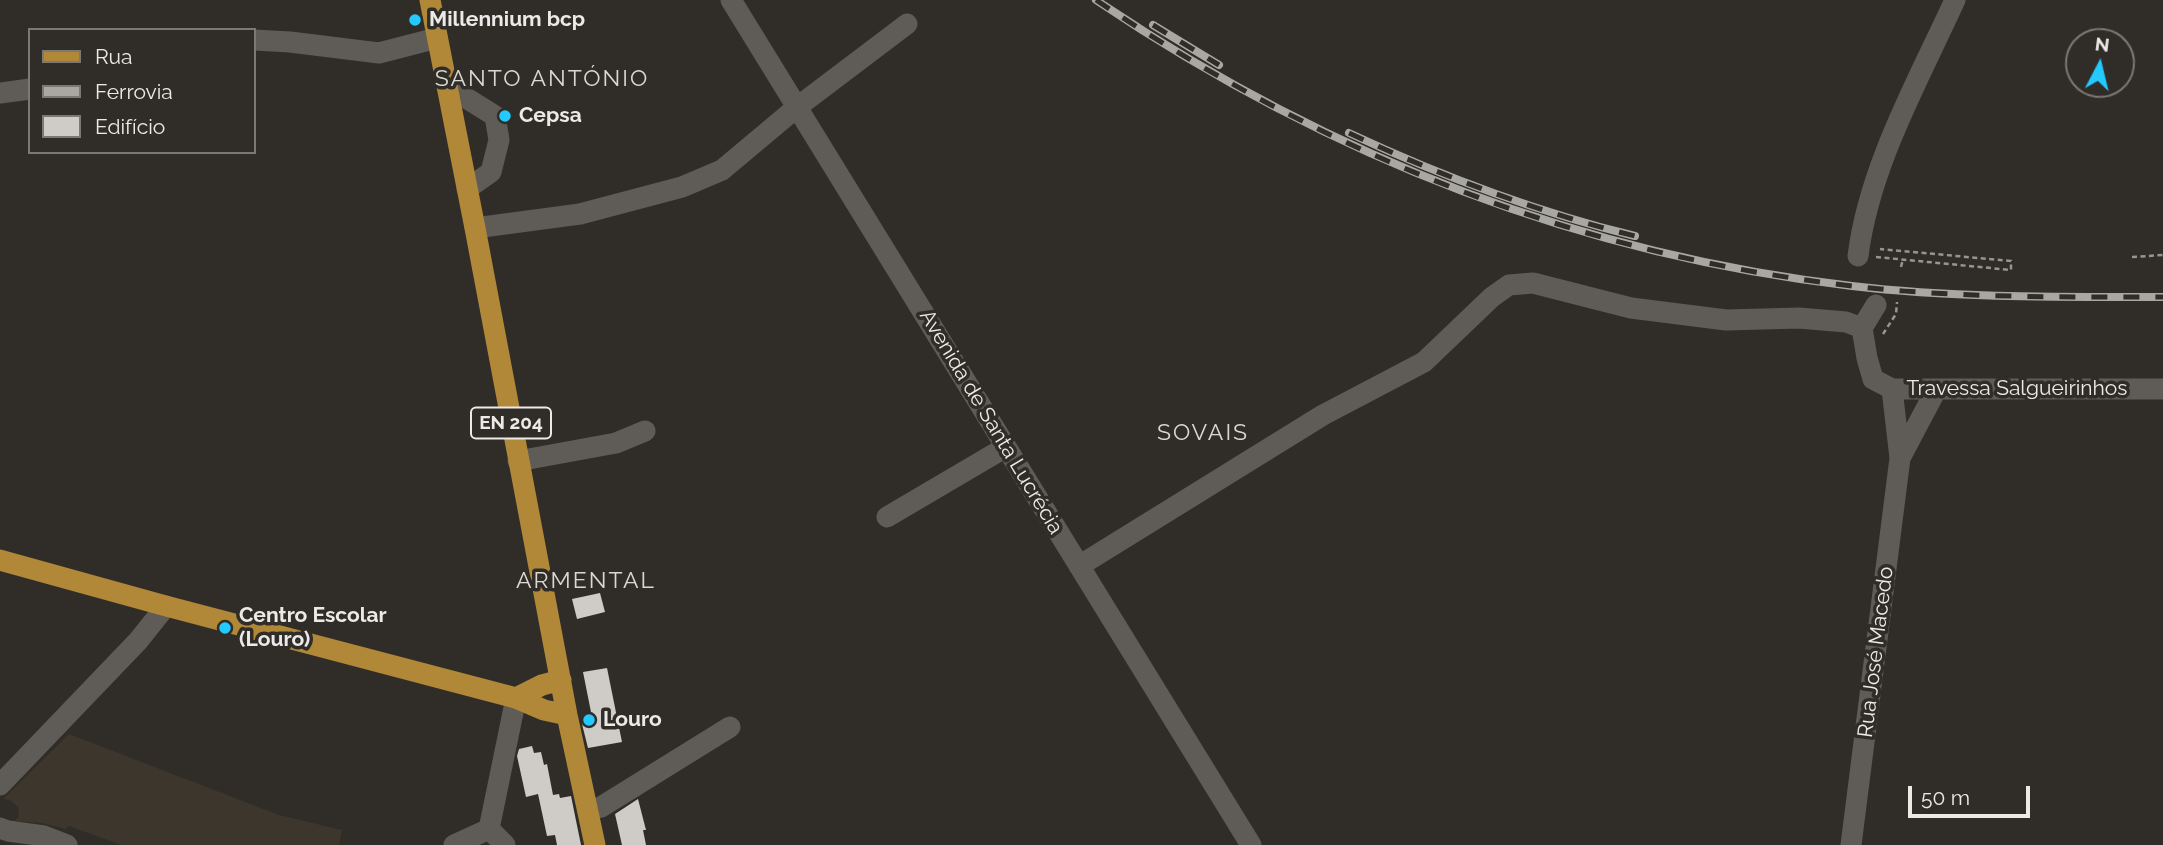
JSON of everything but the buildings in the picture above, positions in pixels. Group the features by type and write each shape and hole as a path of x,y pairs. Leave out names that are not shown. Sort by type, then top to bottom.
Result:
{"main road":[{"name":"EN 204","path":"430,0 567,715 595,845"},
{"path":"0,560 516,698 544,710 567,715"},
{"path":"516,698 542,685 561,680"}],"street":[{"name":"Avenida de Santa Lucrécia","path":"731,0 1251,845"},
{"path":"1859,251 1870,194 1884,156 1955,0"},
{"path":"475,228 580,214 682,187 722,170 796,108 907,24"},
{"path":"256,40 379,53 437,38"},
{"path":"447,86 495,116 499,140 491,172 467,189"},
{"path":"0,93 28,89"},
{"path":"1079,566 1323,415 1424,362 1492,297 1509,285 1533,284 1645,310 1726,320 1799,318 1846,322 1862,328 1887,303"},
{"name":"Rua José Macedo","path":"1852,845 1900,458 1883,384 1867,358 1862,328"},
{"name":"Travessa Salgueirinhos","path":"1883,384 1936,390 2163,389"},
{"name":"Rua José Macedo","path":"1900,458 1936,390"},
{"path":"518,461 616,443 645,431"},
{"path":"887,517 1006,447"},
{"path":"0,785 138,641 166,606"},
{"path":"489,829 516,698"},
{"path":"589,810 601,807 730,727"},
{"path":"0,828 44,836 67,845"},
{"path":"454,845 489,829"},
{"path":"489,829 505,845"}],"path":[{"path":"1859,251 2011,261 2011,270 1903,259 1859,251"},
{"path":"2132,257 2163,256"},
{"path":"1901,267 1903,259"},
{"path":"1867,358 1896,314 1887,303"}],"shaded area":[{"path":"69,734 279,815 342,830 339,845 121,845 69,826 65,829 42,823 15,821 19,816 18,807 10,800 3,799"}],"railway":[{"path":"1096,0 1183,55 1272,106 1363,150 1456,189 1552,222 1649,250 1749,271 1891,290 2007,296 2163,297"},
{"path":"1153,25 1219,65"},
{"path":"1349,133 1490,192 1635,236"}],"place":[{"name":"Millennium bcp","path":"415,20"},
{"name":"Cepsa","path":"505,116"},
{"name":"Centro Escolar (Louro)","path":"225,628"},
{"name":"Louro","path":"589,720"}],"district":[{"name":"SANTO ANTÓNIO","path":"542,79"},
{"name":"SOVAIS","path":"1203,433"},
{"name":"ARMENTAL","path":"586,581"}]}
